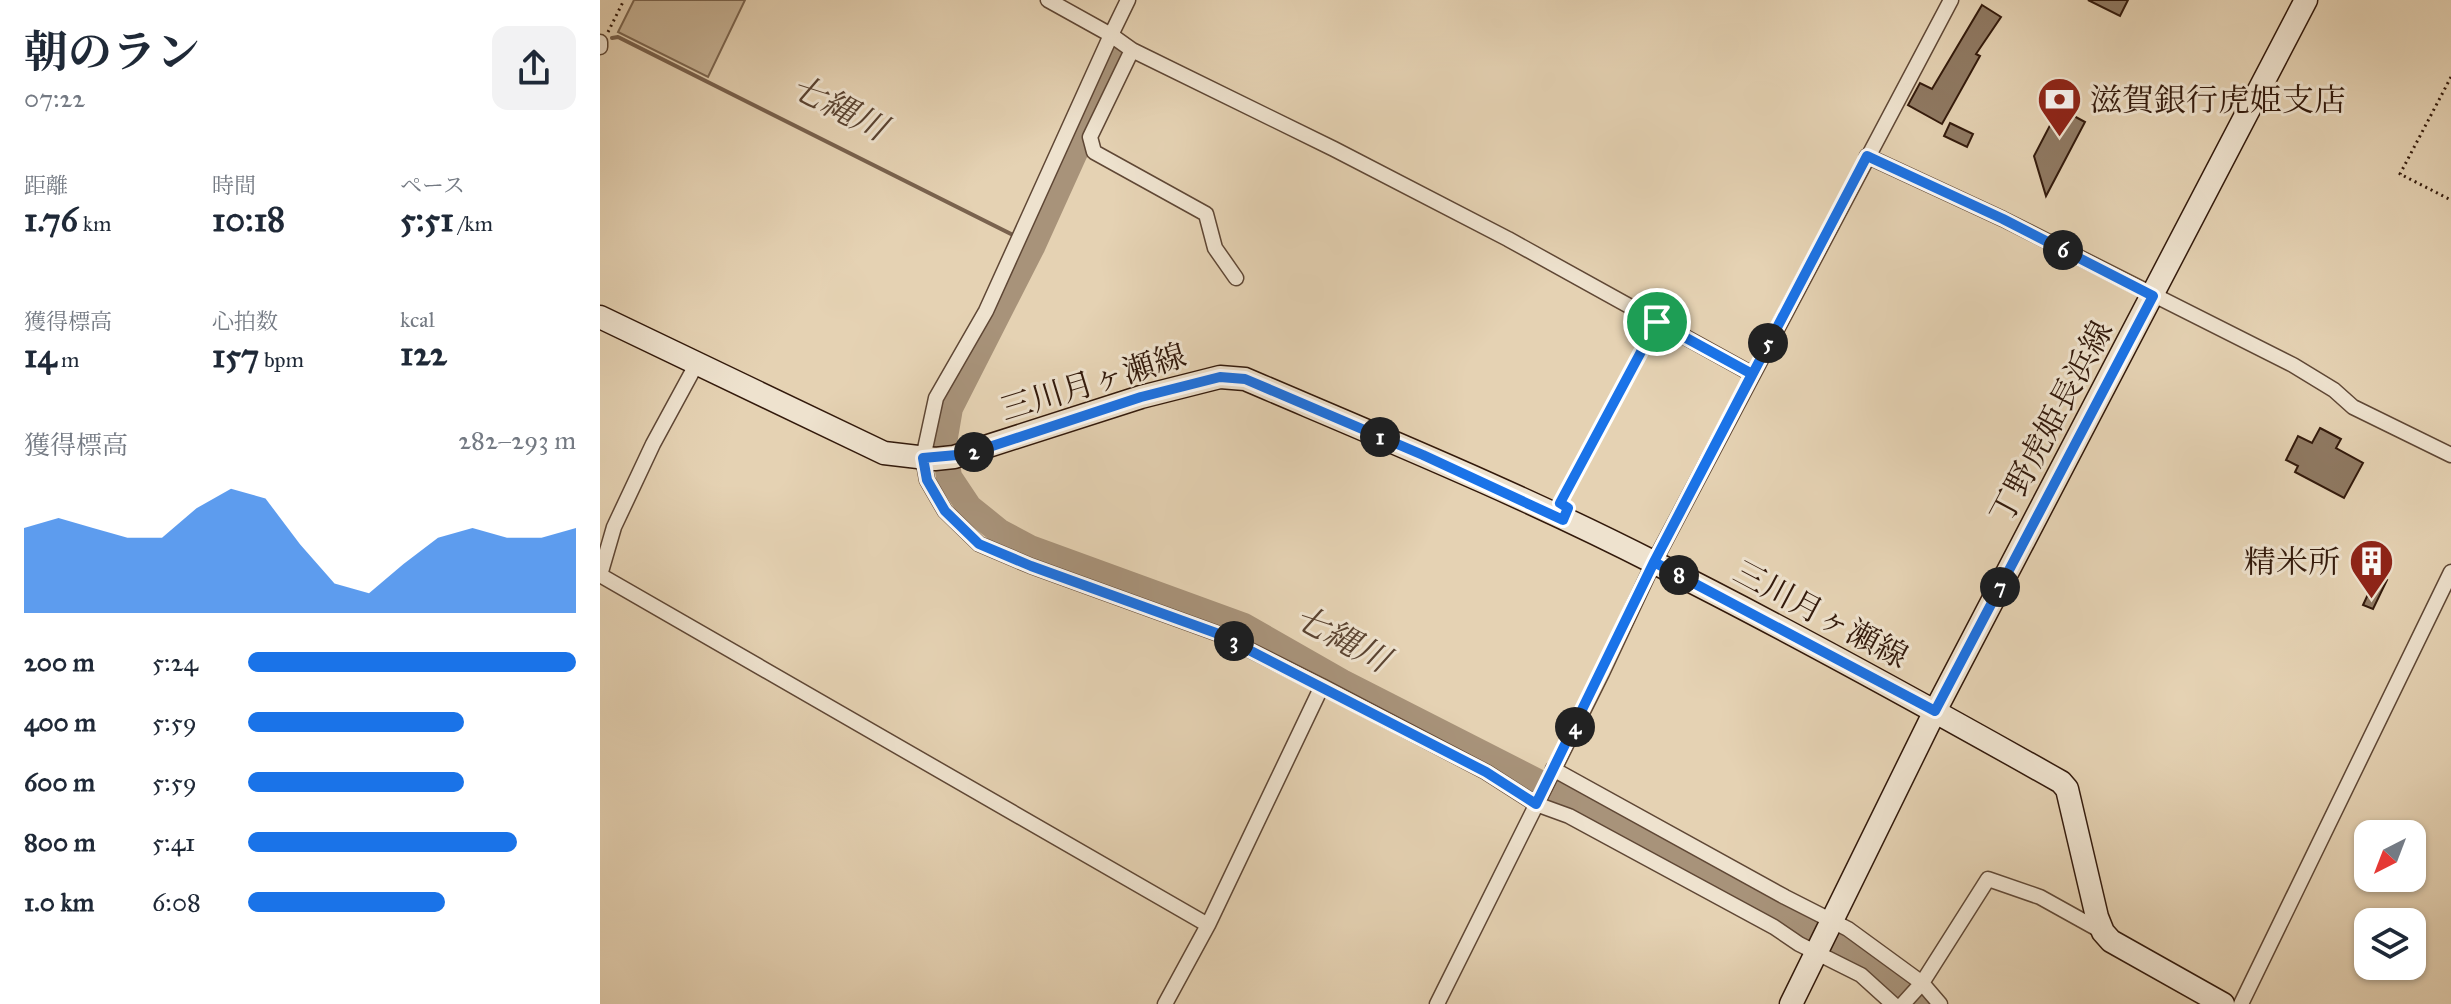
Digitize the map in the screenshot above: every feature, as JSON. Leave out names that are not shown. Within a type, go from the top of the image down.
[{"type":"main road","name":"丁野虎姫長浜線","points":[[1791,1004],[1935,711],[2306,0]]},
{"type":"main road","name":"三川月ヶ瀬線","points":[[600,317],[884,453],[937,458],[1141,397],[1220,377],[1245,379],[1423,455],[1654,562],[1935,711],[2061,782],[2067,789],[2103,932]]},
{"type":"main road","points":[[2103,932],[2111,941],[2223,1004]]},
{"type":"street","points":[[1048,0],[1132,50],[1361,162],[1752,374]]},
{"type":"street","points":[[1128,0],[986,311],[936,398],[937,458],[927,480],[945,511],[979,544],[1216,633],[1322,686],[1486,772],[1536,804],[1569,816],[1861,975],[1893,1004]]},
{"type":"street","points":[[1437,1004],[1654,562],[1951,0]]},
{"type":"street","points":[[1132,50],[1090,137],[1094,152],[1206,214],[1215,248],[1236,278]]},
{"type":"street","points":[[1867,156],[2003,219],[2293,365],[2334,390],[2353,407],[2451,455]]},
{"type":"street","points":[[697,363],[653,444],[614,527],[600,575],[1208,925]]},
{"type":"street","points":[[2241,1004],[2451,572]]},
{"type":"street","points":[[1165,1004],[1208,925],[1322,686]]},
{"type":"street","points":[[1553,769],[1877,949],[1922,983],[1940,1004]]},
{"type":"street","points":[[1903,1004],[1922,983],[1988,879],[2040,897],[2103,932]]},
{"type":"lane","points":[[1563,520],[1568,508],[1560,503],[1657,322]]},
{"type":"path","points":[[601,44],[624,0]]},
{"type":"path","points":[[2451,77],[2400,174],[2451,200]]},
{"type":"shaded area","points":[[634,0],[745,0],[708,77],[618,32]]},
{"type":"building","points":[[2088,0],[2128,0],[2120,16]]},
{"type":"building","points":[[1982,5],[2001,17],[1976,54],[1980,56],[1942,124],[1908,105],[1920,83],[1932,89]]},
{"type":"building","name":"滋賀銀行虎姫支店","points":[[2059,108],[2085,122],[2046,196],[2034,156]]},
{"type":"building","points":[[1950,123],[1973,134],[1967,147],[1944,136]]},
{"type":"building","points":[[2320,428],[2341,439],[2336,448],[2363,463],[2344,498],[2295,472],[2298,466],[2286,460],[2298,436],[2312,443]]},
{"type":"building","points":[[2377,575],[2387,580],[2373,609],[2363,605]]},
{"type":"waterway","name":"七縄川","points":[[612,38],[618,37],[1033,245]]},
{"type":"waterway","name":"七縄川","points":[[1119,55],[1033,245],[950,408],[944,443],[949,477],[969,507],[1000,532],[1030,548],[1244,626],[1342,682],[1638,833],[1857,952],[1918,1004]]},
{"type":"place","name":"滋賀銀行虎姫支店","points":[[2059,139]]},
{"type":"place","name":"精米所","points":[[2371,601]]},
{"type":"route","points":[[1657,322],[1560,503],[1568,508],[1563,520],[1423,455],[1245,379],[1220,377],[1141,397],[968,454],[923,458],[927,480],[945,511],[979,544],[1216,633],[1486,772],[1536,804],[1654,562],[1867,156],[2003,219],[2153,296],[1935,711],[1654,562],[1752,374],[1657,322]]}]
